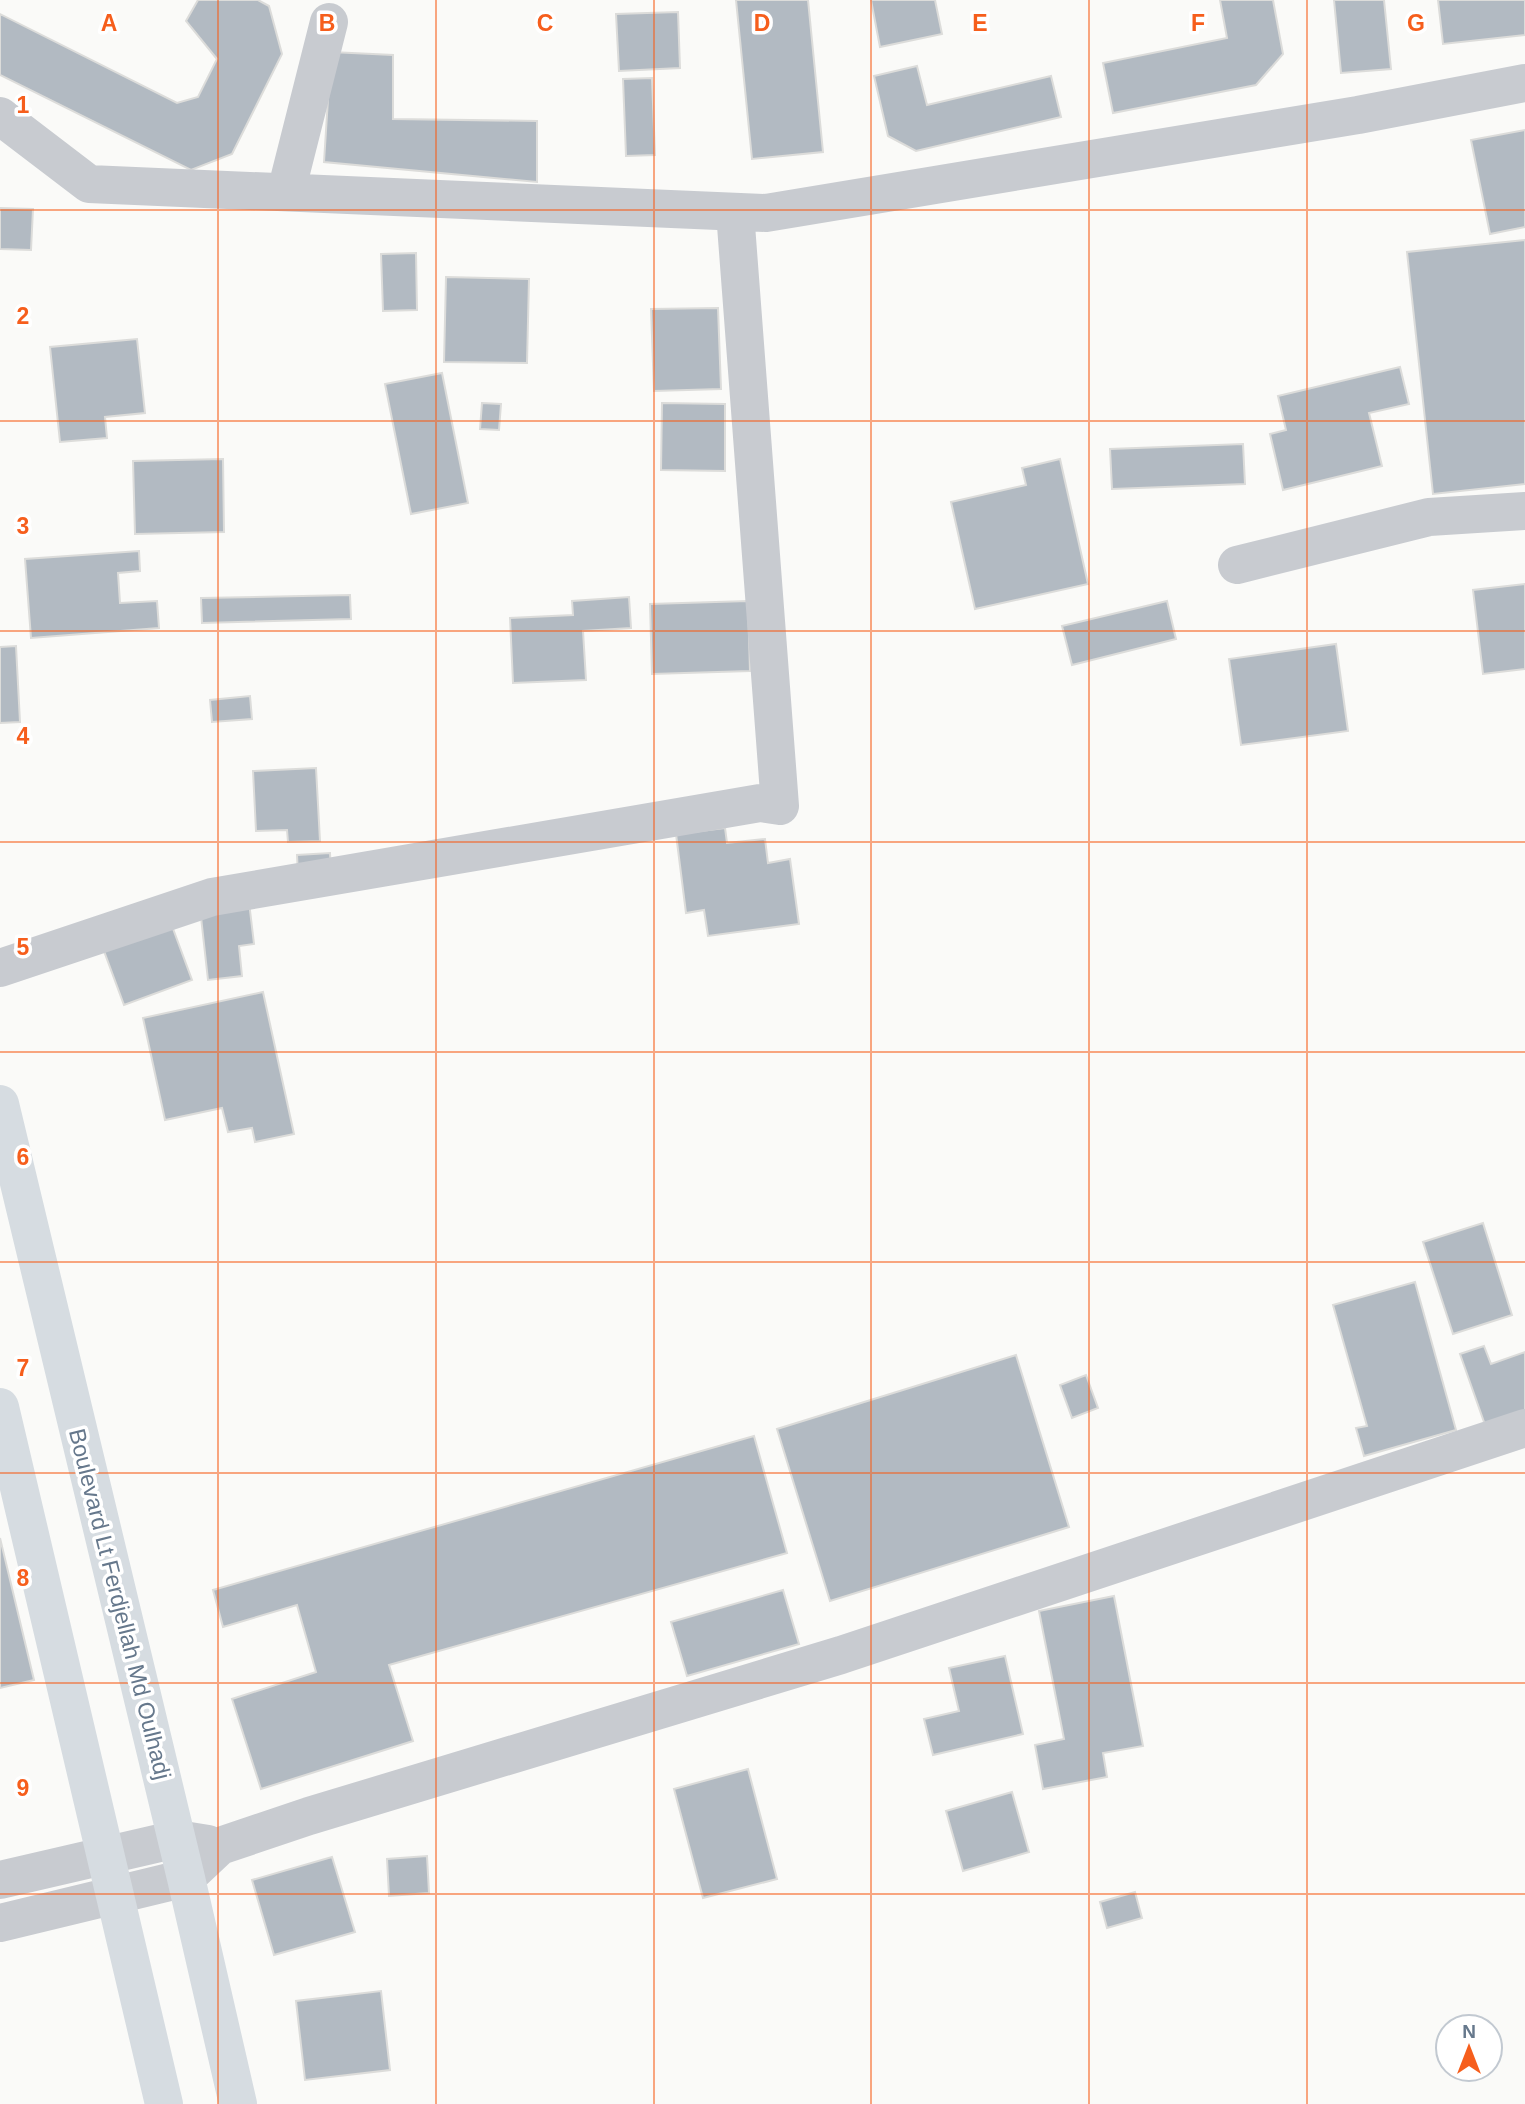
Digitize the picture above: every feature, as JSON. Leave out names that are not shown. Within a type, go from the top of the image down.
[{"type":"street","points":[[286,192],[329,22]]},
{"type":"street","points":[[0,116],[89,184],[766,213],[1358,115],[1525,83]]},
{"type":"street","points":[[0,968],[212,897],[760,803],[780,806],[735,212]]},
{"type":"street","points":[[1237,565],[1429,517],[1525,511]]},
{"type":"street","name":"Boulevard Lt Ferdjellah Md Oulhadj","points":[[3,1128],[177,1839],[238,2104]]},
{"type":"street","points":[[0,1407],[163,2104]]},
{"type":"street","points":[[0,1923],[186,1878],[220,1846],[309,1816],[841,1655],[1525,1429]]},
{"type":"street","points":[[0,1880],[177,1839],[220,1846]]},
{"type":"building","points":[[198,0],[258,0],[269,6],[282,54],[232,154],[191,170],[0,75],[0,14],[177,103],[198,97],[217,59],[186,21]]},
{"type":"building","points":[[736,0],[808,0],[823,152],[752,159]]},
{"type":"building","points":[[871,0],[935,0],[942,34],[880,47]]},
{"type":"building","points":[[1220,0],[1273,0],[1283,54],[1256,85],[1113,113],[1103,63],[1227,38]]},
{"type":"building","points":[[1334,0],[1384,0],[1391,69],[1341,73]]},
{"type":"building","points":[[1438,0],[1525,0],[1525,35],[1443,44]]},
{"type":"building","points":[[678,12],[680,68],[619,71],[616,14]]},
{"type":"building","points":[[331,52],[393,55],[393,119],[537,121],[537,182],[324,162]]},
{"type":"building","points":[[917,66],[927,105],[1051,76],[1061,117],[916,151],[888,136],[874,76]]},
{"type":"building","points":[[652,78],[655,155],[626,156],[623,79]]},
{"type":"building","points":[[1525,130],[1525,227],[1490,234],[1471,140]]},
{"type":"building","points":[[0,208],[33,209],[31,250],[0,249]]},
{"type":"building","points":[[1525,240],[1525,484],[1433,494],[1407,252]]},
{"type":"building","points":[[416,253],[417,310],[383,311],[381,254]]},
{"type":"building","points":[[446,277],[529,279],[527,363],[444,362]]},
{"type":"building","points":[[718,308],[721,389],[654,391],[651,309]]},
{"type":"building","points":[[137,339],[145,413],[105,417],[107,438],[60,442],[50,347]]},
{"type":"building","points":[[1400,367],[1409,404],[1369,413],[1382,466],[1283,490],[1270,434],[1286,430],[1278,396]]},
{"type":"building","points":[[442,373],[468,503],[411,514],[385,384]]},
{"type":"building","points":[[482,403],[501,404],[499,430],[480,429]]},
{"type":"building","points":[[662,403],[725,404],[725,471],[661,470]]},
{"type":"building","points":[[1243,444],[1245,484],[1112,489],[1110,449]]},
{"type":"building","points":[[223,459],[224,532],[135,534],[133,461]]},
{"type":"building","points":[[1060,459],[1088,584],[975,609],[951,502],[1026,485],[1022,468]]},
{"type":"building","points":[[139,551],[140,571],[118,573],[120,603],[157,601],[159,628],[31,638],[25,559]]},
{"type":"building","points":[[1525,584],[1525,669],[1483,674],[1473,590]]},
{"type":"building","points":[[350,595],[351,619],[202,623],[201,598]]},
{"type":"building","points":[[629,597],[631,628],[583,631],[586,680],[513,683],[510,618],[573,615],[572,601]]},
{"type":"building","points":[[748,601],[750,671],[652,674],[650,604]]},
{"type":"building","points":[[1167,601],[1176,639],[1072,665],[1062,626]]},
{"type":"building","points":[[1336,644],[1348,731],[1241,745],[1229,659]]},
{"type":"building","points":[[16,646],[20,722],[0,723],[0,647]]},
{"type":"building","points":[[250,696],[252,719],[212,722],[210,700]]},
{"type":"building","points":[[316,768],[320,841],[288,842],[287,830],[256,831],[253,771]]},
{"type":"building","points":[[725,828],[727,843],[765,839],[768,863],[790,859],[799,924],[708,936],[704,910],[686,913],[676,834]]},
{"type":"building","points":[[330,853],[331,872],[298,874],[297,855]]},
{"type":"building","points":[[249,902],[254,944],[239,946],[242,976],[208,980],[200,908]]},
{"type":"building","points":[[172,926],[192,980],[124,1005],[104,951]]},
{"type":"building","points":[[263,992],[294,1134],[255,1142],[252,1128],[228,1132],[222,1108],[165,1120],[143,1018]]},
{"type":"building","points":[[1483,1223],[1512,1315],[1453,1334],[1423,1242]]},
{"type":"building","points":[[1415,1282],[1456,1430],[1364,1456],[1356,1428],[1367,1426],[1333,1305]]},
{"type":"building","points":[[1484,1346],[1491,1364],[1525,1352],[1525,1426],[1490,1439],[1460,1354]]},
{"type":"building","points":[[1016,1355],[1069,1527],[830,1601],[777,1429]]},
{"type":"building","points":[[1086,1375],[1098,1408],[1072,1418],[1060,1385]]},
{"type":"building","points":[[754,1436],[787,1553],[389,1665],[413,1741],[261,1789],[232,1699],[316,1672],[297,1605],[223,1627],[213,1590]]},
{"type":"building","points":[[0,1538],[34,1680],[0,1688]]},
{"type":"building","points":[[783,1590],[799,1644],[687,1676],[671,1622]]},
{"type":"building","points":[[1114,1596],[1143,1746],[1103,1753],[1107,1777],[1043,1789],[1035,1745],[1064,1739],[1039,1611]]},
{"type":"building","points":[[1005,1656],[1023,1734],[933,1755],[924,1719],[959,1711],[949,1668]]},
{"type":"building","points":[[748,1769],[777,1879],[703,1898],[674,1789]]},
{"type":"building","points":[[1012,1792],[1029,1852],[963,1871],[946,1811]]},
{"type":"building","points":[[427,1856],[429,1893],[389,1896],[387,1859]]},
{"type":"building","points":[[332,1857],[355,1932],[274,1955],[252,1880]]},
{"type":"building","points":[[1135,1892],[1142,1918],[1107,1928],[1100,1902]]},
{"type":"building","points":[[381,1991],[390,2070],[305,2080],[296,2001]]}]
